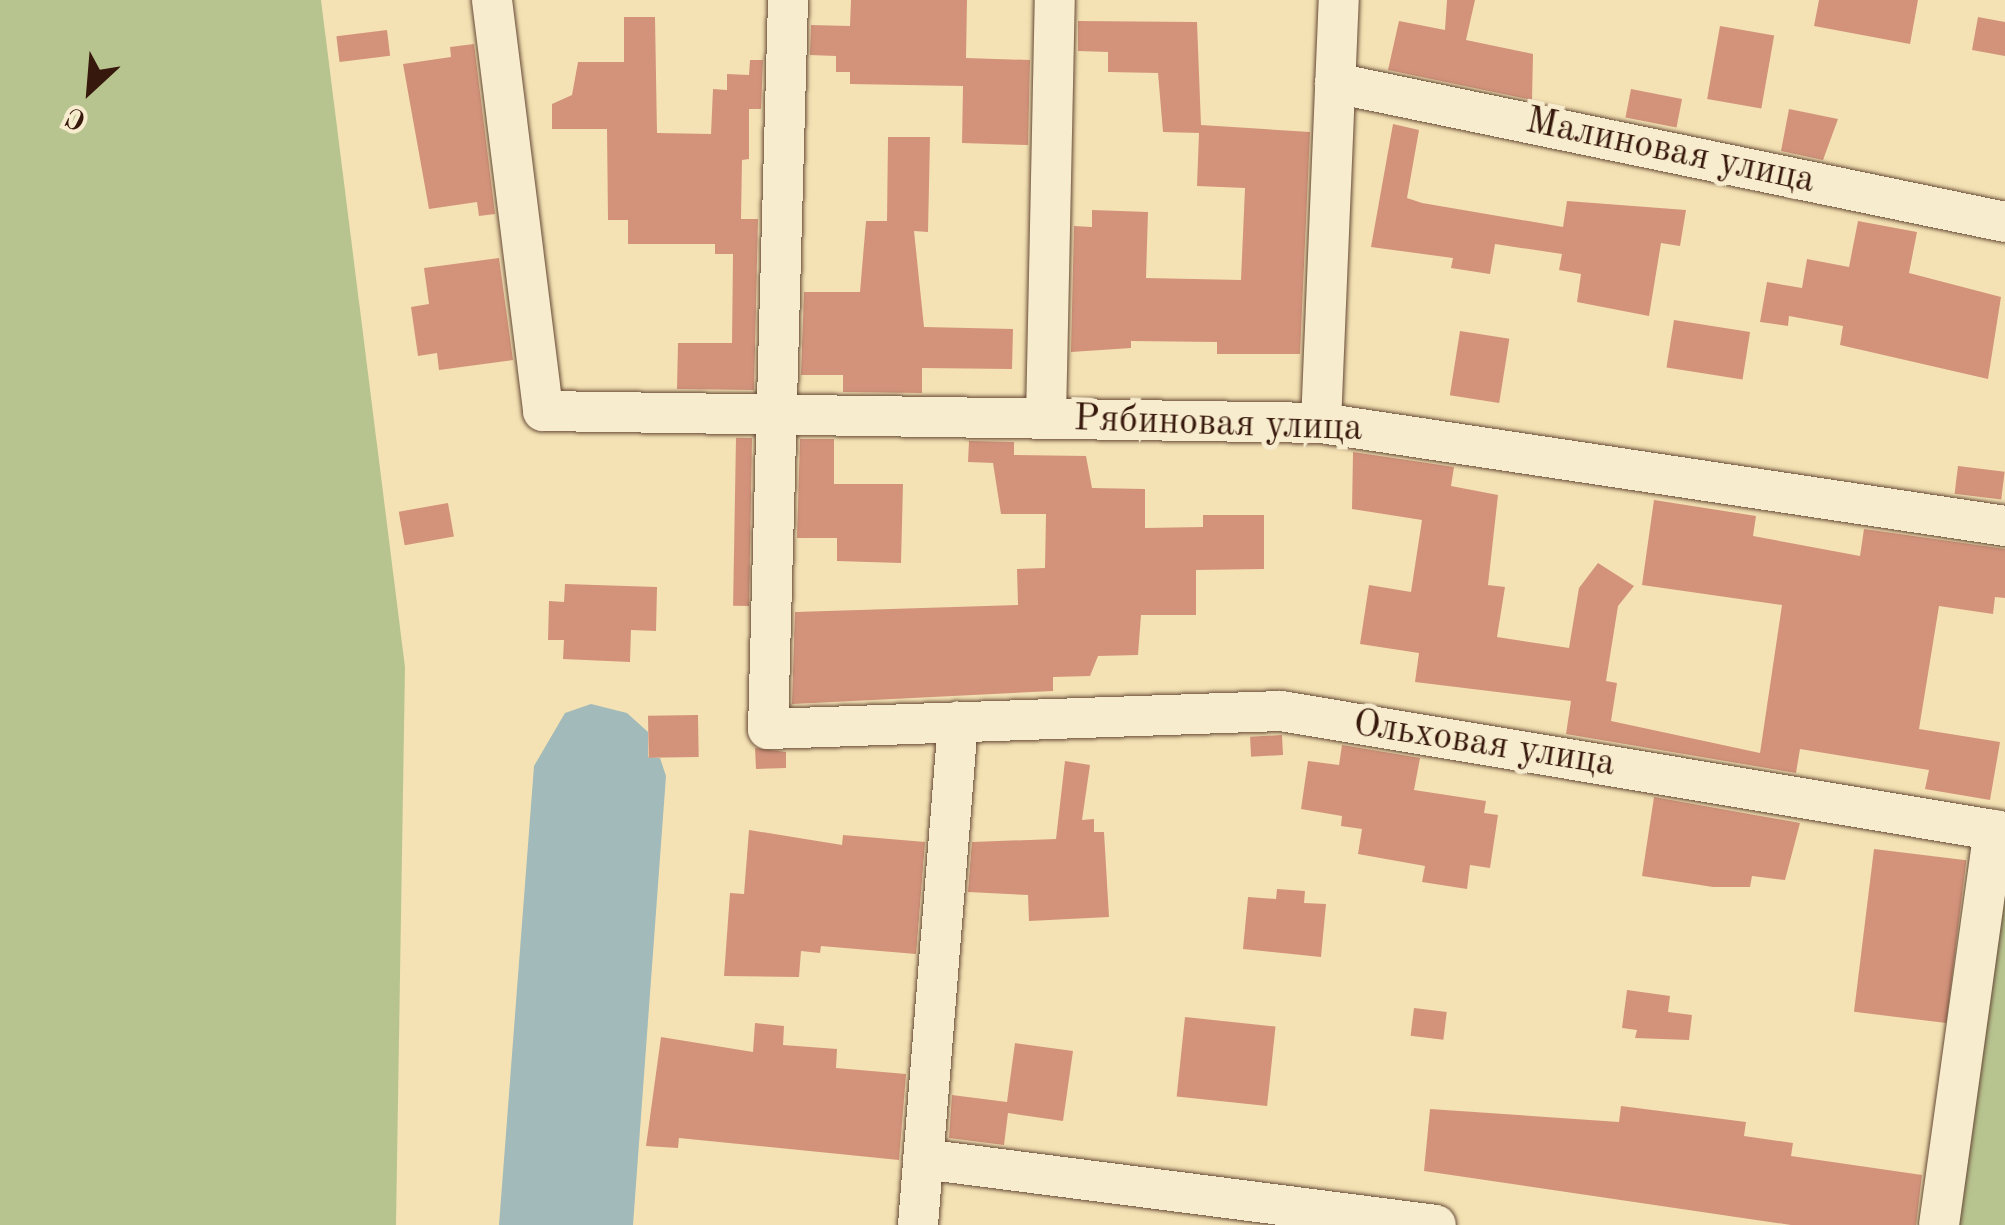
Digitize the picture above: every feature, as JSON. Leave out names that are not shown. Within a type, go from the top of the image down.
[{"type":"street","name":"Рябиновая улица","points":[[492,0],[543,411],[1321,423],[2005,526]]},
{"type":"street","points":[[781,415],[788,0]]},
{"type":"street","points":[[1046,418],[1055,0]]},
{"type":"street","points":[[1321,423],[1339,0]]},
{"type":"street","name":"Малиновая улица","points":[[1335,83],[2005,222]]},
{"type":"street","name":"Ольховая улица","points":[[781,415],[768,729],[1281,711],[2000,831]]},
{"type":"street","points":[[918,1225],[958,722]]},
{"type":"street","points":[[1940,1225],[2000,831]]},
{"type":"street","points":[[923,1159],[1436,1225]]},
{"type":"green space","points":[[0,0],[321,0],[405,667],[396,1225],[0,1225]]},
{"type":"green space","points":[[2005,832],[2005,1225],[1939,1225]]},
{"type":"water","points":[[591,704],[627,713],[648,732],[648,757],[660,758],[666,776],[633,1225],[499,1225],[534,766],[565,713]]},
{"type":"building","points":[[851,0],[967,0],[966,58],[1030,60],[1028,145],[962,143],[963,86],[850,84],[850,72],[836,72],[836,56],[810,55],[811,25],[850,26]]},
{"type":"building","points":[[1447,0],[1475,0],[1466,40],[1533,54],[1532,100],[1388,70],[1399,21],[1445,30]]},
{"type":"building","points":[[1819,0],[1918,0],[1910,44],[1814,26]]},
{"type":"building","points":[[624,17],[655,17],[657,133],[711,134],[713,89],[727,90],[727,74],[749,75],[750,60],[763,60],[761,109],[749,109],[749,159],[742,160],[741,219],[758,219],[754,390],[677,389],[678,343],[732,343],[733,254],[715,254],[715,244],[628,244],[628,220],[608,220],[607,129],[552,129],[552,104],[572,95],[578,62],[624,62]]},
{"type":"building","points":[[1978,17],[2005,22],[2005,56],[1972,50]]},
{"type":"building","points":[[1078,21],[1197,22],[1201,125],[1310,132],[1300,354],[1217,354],[1217,342],[1131,341],[1131,348],[1071,352],[1074,226],[1092,227],[1092,210],[1148,212],[1146,278],[1241,280],[1245,188],[1197,186],[1199,133],[1163,132],[1158,73],[1108,72],[1108,52],[1078,51]]},
{"type":"building","points":[[1720,26],[1774,36],[1761,108],[1707,99]]},
{"type":"building","points":[[387,30],[390,56],[340,62],[336,36]]},
{"type":"building","points":[[474,44],[495,214],[479,216],[477,202],[429,209],[403,64],[451,57],[450,47]]},
{"type":"building","points":[[1631,89],[1682,99],[1677,127],[1625,117]]},
{"type":"building","points":[[1789,109],[1838,119],[1823,160],[1781,151]]},
{"type":"building","points":[[1393,124],[1419,130],[1407,198],[1422,203],[1563,227],[1567,201],[1686,210],[1680,246],[1661,243],[1649,316],[1577,302],[1581,274],[1559,270],[1562,254],[1495,244],[1490,274],[1451,268],[1453,258],[1371,247]]},
{"type":"building","points":[[888,137],[930,137],[928,232],[914,231],[924,327],[1013,329],[1012,369],[922,368],[922,393],[843,392],[843,375],[801,375],[804,292],[860,292],[866,221],[887,221]]},
{"type":"building","points":[[1858,221],[1917,232],[1909,273],[2001,297],[1988,379],[1840,345],[1843,326],[1789,316],[1788,326],[1760,322],[1767,282],[1802,288],[1807,259],[1849,267]]},
{"type":"building","points":[[499,258],[513,360],[439,370],[437,353],[418,356],[411,307],[429,304],[424,268]]},
{"type":"building","points":[[1674,320],[1750,332],[1743,379],[1666,367]]},
{"type":"building","points":[[1460,331],[1509,339],[1499,403],[1450,395]]},
{"type":"building","points":[[736,438],[752,438],[749,606],[733,606]]},
{"type":"building","points":[[800,439],[834,439],[834,484],[903,484],[901,563],[837,561],[837,538],[797,538]]},
{"type":"building","points":[[969,441],[1014,442],[1014,455],[1086,456],[1092,488],[1145,489],[1145,528],[1203,527],[1203,515],[1264,515],[1264,569],[1196,570],[1196,615],[1141,615],[1138,655],[1098,656],[1090,676],[1053,677],[1053,691],[792,704],[795,612],[1018,605],[1017,569],[1045,568],[1046,514],[1001,514],[993,463],[968,462]]},
{"type":"building","points":[[1353,452],[1454,467],[1451,486],[1498,495],[1488,585],[1505,587],[1497,637],[1569,648],[1579,588],[1598,563],[1634,586],[1618,606],[1606,681],[1617,683],[1611,721],[1760,753],[1782,605],[1642,585],[1654,500],[1756,516],[1753,536],[1860,556],[1864,529],[2005,549],[2005,598],[1995,597],[1993,614],[1939,606],[1919,729],[2000,742],[1990,800],[1925,789],[1929,770],[1800,749],[1796,773],[1566,734],[1571,701],[1415,682],[1419,653],[1360,644],[1369,585],[1411,592],[1422,520],[1352,509]]},
{"type":"building","points":[[1958,466],[2005,472],[2001,500],[1955,494]]},
{"type":"building","points":[[448,503],[454,536],[405,545],[399,512]]},
{"type":"building","points":[[565,584],[657,587],[656,631],[631,630],[630,662],[563,659],[564,640],[548,640],[549,601],[564,602]]},
{"type":"building","points":[[698,715],[699,757],[649,758],[648,716]]},
{"type":"building","points":[[1282,735],[1283,755],[1251,757],[1250,737]]},
{"type":"building","points":[[1342,745],[1420,758],[1414,790],[1486,801],[1484,813],[1498,815],[1490,868],[1470,865],[1467,889],[1422,882],[1425,866],[1358,854],[1362,829],[1341,826],[1342,816],[1301,809],[1308,761],[1339,765]]},
{"type":"building","points":[[755,748],[786,752],[786,768],[756,769]]},
{"type":"building","points":[[1065,761],[1090,765],[1082,820],[1094,819],[1094,832],[1104,832],[1109,917],[1029,921],[1028,895],[968,892],[972,842],[1056,839]]},
{"type":"building","points":[[1654,797],[1800,823],[1785,880],[1752,876],[1750,887],[1713,887],[1642,876]]},
{"type":"building","points":[[749,830],[842,845],[843,835],[925,842],[916,954],[821,946],[820,953],[801,951],[799,977],[724,976],[730,893],[744,894]]},
{"type":"building","points":[[1874,849],[1966,860],[1946,1023],[1854,1012]]},
{"type":"building","points":[[1277,889],[1305,891],[1304,903],[1326,904],[1321,957],[1243,949],[1248,897],[1276,899]]},
{"type":"building","points":[[1627,990],[1670,996],[1668,1012],[1692,1015],[1689,1040],[1635,1038],[1637,1030],[1622,1028]]},
{"type":"building","points":[[1414,1008],[1447,1012],[1443,1040],[1411,1036]]},
{"type":"building","points":[[1185,1017],[1276,1027],[1267,1106],[1177,1097]]},
{"type":"building","points":[[755,1023],[784,1026],[783,1045],[837,1049],[836,1068],[906,1074],[899,1160],[679,1138],[678,1148],[646,1146],[661,1037],[753,1052]]},
{"type":"building","points":[[1015,1043],[1073,1051],[1063,1121],[1008,1113],[1004,1145],[949,1138],[952,1095],[1007,1102]]},
{"type":"building","points":[[1621,1106],[1746,1122],[1744,1136],[1793,1143],[1791,1156],[1922,1175],[1916,1225],[1791,1225],[1424,1171],[1430,1109],[1619,1122]]}]
